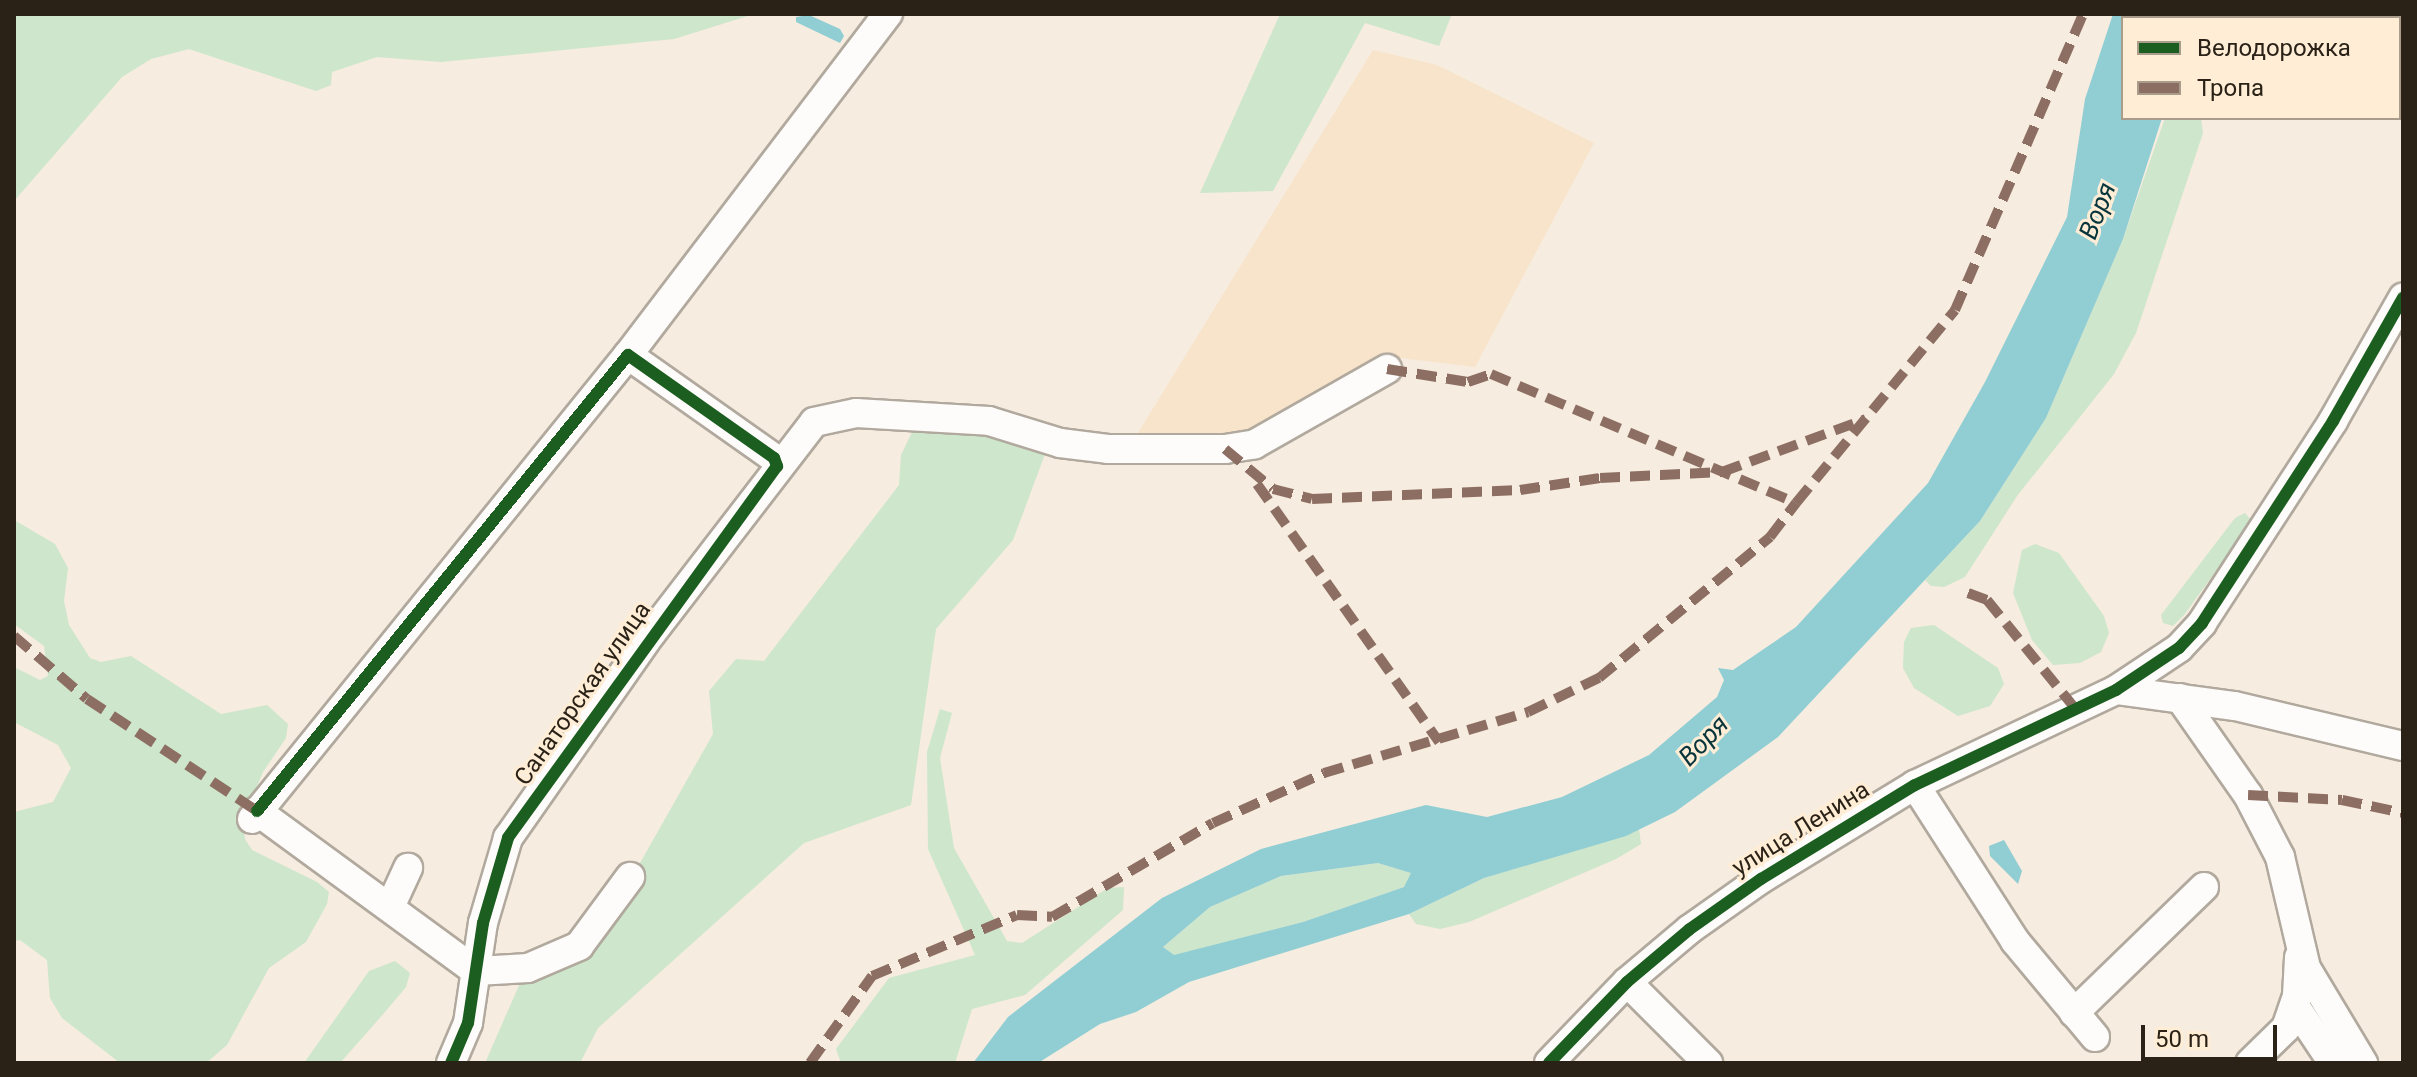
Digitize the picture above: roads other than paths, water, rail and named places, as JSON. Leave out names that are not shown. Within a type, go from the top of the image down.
[{"type":"street","points":[[630,877],[579,946],[528,968],[476,971],[391,905],[254,815],[628,355],[888,14]]},
{"type":"street","name":"улица Ленина","points":[[1549,1063],[1627,982],[1749,887],[1915,785],[2116,690],[2160,663],[2202,623],[2333,421],[2403,298]]},
{"type":"street","points":[[628,355],[774,458],[777,466]]},
{"type":"street","name":"Санаторская улица","points":[[451,1063],[468,1023],[496,868],[508,838],[777,466],[814,422],[856,413],[989,421],[1060,443],[1108,449],[1225,449],[1255,444],[1387,369]]},
{"type":"street","points":[[2116,690],[2235,706],[2403,746]]},
{"type":"street","points":[[2180,698],[2248,795],[2280,857],[2293,894],[2300,951],[2295,1006],[2286,1028],[2250,1063]]},
{"type":"street","points":[[1915,785],[2015,941],[2095,1037]]},
{"type":"street","points":[[391,905],[408,868]]},
{"type":"street","points":[[2074,1013],[2204,887]]},
{"type":"street","points":[[2300,951],[2363,1063]]},
{"type":"street","points":[[1627,982],[1708,1063]]},
{"type":"street","points":[[2295,1006],[2333,1063]]},
{"type":"water","name":"Воря","points":[[2113,14],[2186,14],[2121,16],[2121,120],[2161,120],[2123,239],[2046,418],[1980,521],[1778,737],[1675,812],[1626,836],[1484,878],[1409,914],[1189,982],[1136,1012],[1100,1024],[1038,1063],[973,1063],[1008,1017],[1162,898],[1261,849],[1426,805],[1487,817],[1562,797],[1649,755],[1717,697],[1724,680],[1718,668],[1733,670],[1796,627],[1928,483],[1985,382],[2067,217],[2085,99]],"holes":[[[1378,863],[1411,873],[1404,887],[1303,922],[1174,955],[1163,947],[1210,907],[1281,876]]]},
{"type":"water","points":[[809,15],[840,29],[844,36],[840,43],[796,22],[796,17]]},
{"type":"water","points":[[2004,840],[2022,871],[2018,884],[1990,856],[1989,846]]}]
